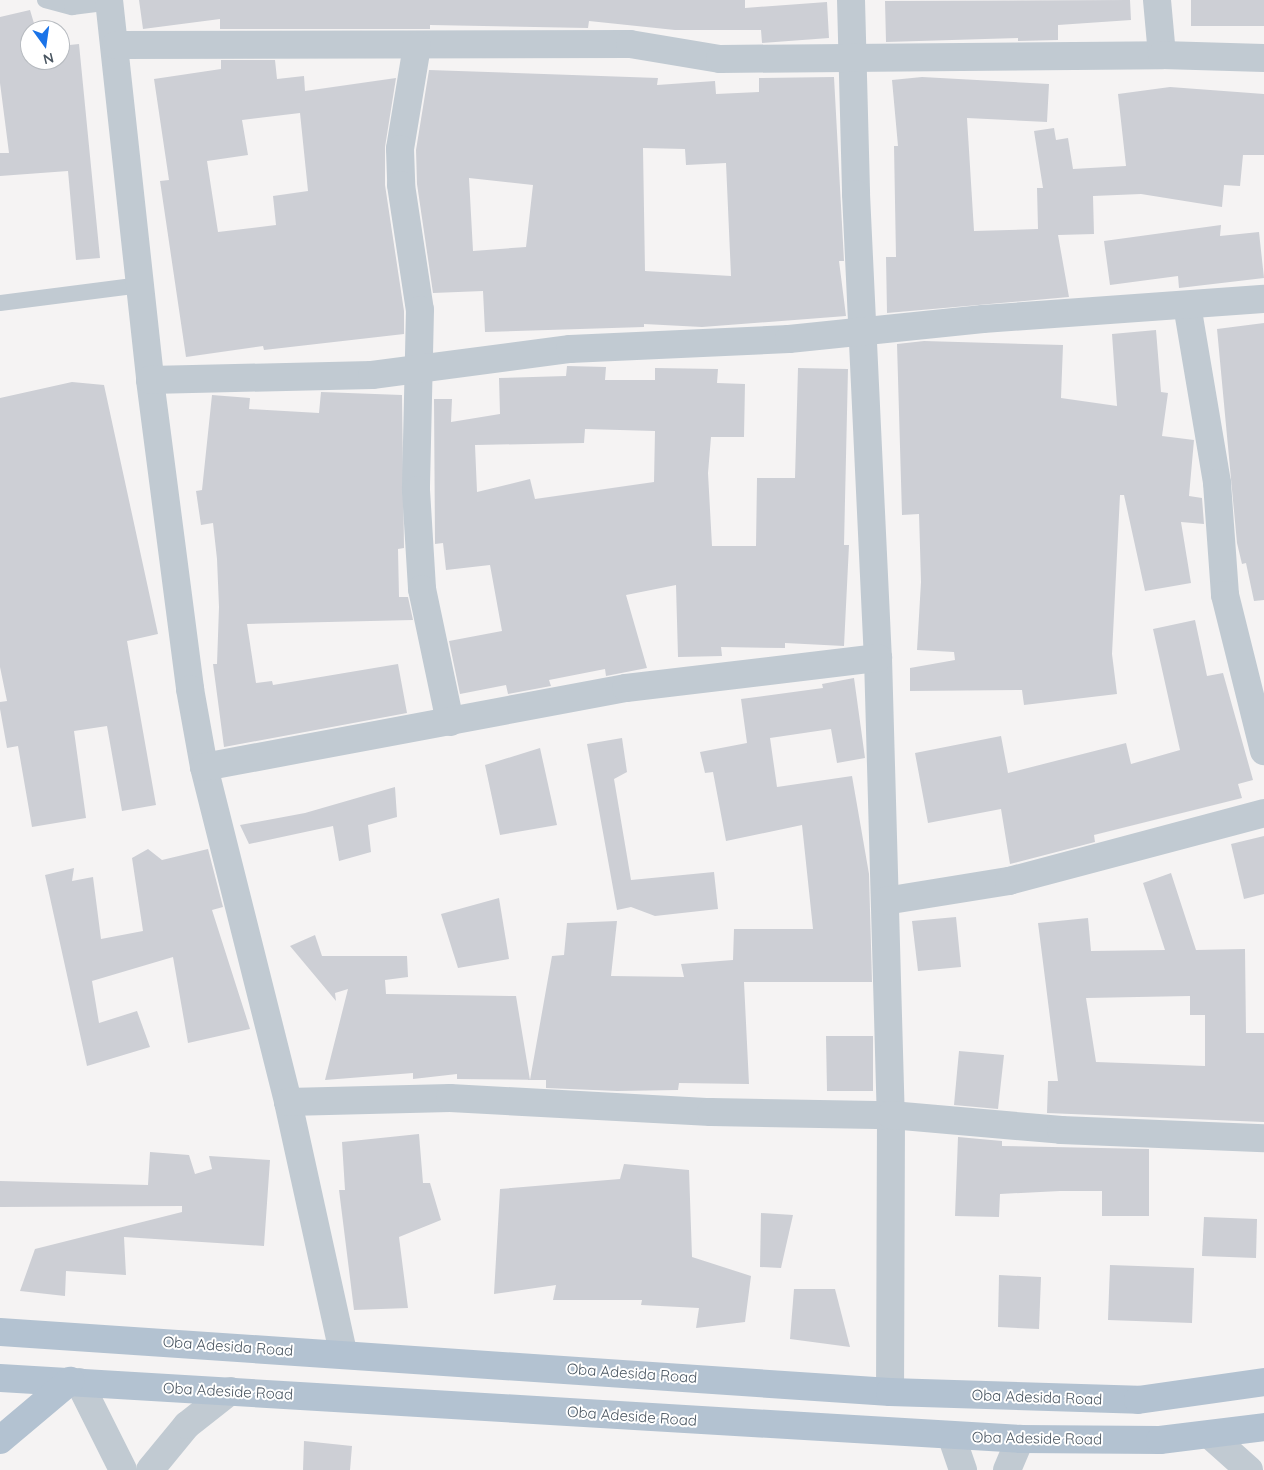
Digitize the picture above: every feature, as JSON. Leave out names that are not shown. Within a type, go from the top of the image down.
[{"type":"main road","name":"Oba Adesida Road","points":[[0,1332],[342,1353],[890,1392],[1138,1400],[1264,1382]]},
{"type":"main road","name":"Oba Adeside Road","points":[[0,1378],[1020,1439],[1211,1436],[1264,1427]]},
{"type":"main road","points":[[0,1440],[75,1381]]},
{"type":"street","points":[[851,0],[862,330],[878,658],[891,1115],[890,1392]]},
{"type":"street","points":[[1157,0],[1162,54]]},
{"type":"street","points":[[110,1],[150,380],[190,690],[204,767],[288,1102],[342,1353]]},
{"type":"street","points":[[116,46],[630,44],[720,59],[1162,54],[1264,58]]},
{"type":"street","points":[[417,46],[400,149],[401,185],[420,310],[416,490],[422,589],[450,722]]},
{"type":"street","points":[[150,380],[372,375],[570,349],[790,339],[862,330],[1264,299]]},
{"type":"street","points":[[1187,305],[1217,484],[1226,595],[1264,751]]},
{"type":"street","points":[[204,767],[626,688],[878,658]]},
{"type":"street","points":[[885,901],[1009,881],[1264,813]]},
{"type":"street","points":[[288,1102],[450,1098],[711,1112],[891,1115],[1061,1130],[1264,1138]]},
{"type":"street","points":[[75,1381],[123,1470]]},
{"type":"street","points":[[150,1470],[187,1425],[230,1391]]},
{"type":"street","points":[[951,1435],[963,1470]]},
{"type":"street","points":[[1211,1436],[1249,1470]]},
{"type":"street","points":[[1007,1470],[1020,1439]]},
{"type":"lane","points":[[45,0],[72,7],[110,1]]},
{"type":"lane","points":[[0,303],[140,285]]},
{"type":"building","points":[[139,0],[745,0],[745,8],[827,2],[829,38],[762,43],[761,30],[675,30],[589,21],[588,28],[430,25],[430,29],[220,29],[220,19],[143,29]]},
{"type":"building","points":[[1130,0],[1131,20],[1058,25],[1058,40],[1018,41],[1018,38],[886,42],[885,1]]},
{"type":"building","points":[[1191,0],[1264,0],[1264,26],[1191,26]]},
{"type":"building","points":[[30,10],[33,20],[20,20],[20,70],[70,70],[70,45],[79,44],[100,258],[76,260],[68,171],[0,176],[0,153],[9,153],[0,83],[0,17]]},
{"type":"building","points":[[221,60],[275,60],[277,79],[304,76],[305,91],[396,78],[385,147],[385,185],[404,311],[404,334],[264,350],[263,346],[186,357],[160,181],[169,180],[154,79],[221,69]],"holes":[[[300,113],[308,191],[273,196],[276,225],[218,232],[207,161],[248,155],[242,120]]]},
{"type":"building","points":[[429,70],[658,78],[657,85],[715,81],[716,94],[759,92],[759,78],[834,77],[844,261],[839,261],[846,316],[702,327],[644,324],[644,327],[485,332],[483,291],[433,293],[417,184],[416,150]],"holes":[[[643,148],[685,149],[686,165],[726,163],[731,276],[645,271]],[[469,178],[533,185],[526,247],[473,251]]]},
{"type":"building","points":[[922,77],[1049,84],[1047,122],[967,118],[974,231],[1038,229],[1037,188],[1043,188],[1034,131],[1054,128],[1056,140],[1068,138],[1073,169],[1126,166],[1118,94],[1170,87],[1264,94],[1264,155],[1243,155],[1240,186],[1224,185],[1222,207],[1141,194],[1093,196],[1094,234],[1058,235],[1069,297],[887,313],[886,257],[896,257],[894,146],[898,146],[892,80]]},
{"type":"building","points":[[1221,225],[1220,236],[1259,232],[1264,278],[1179,288],[1178,276],[1110,285],[1104,241]]},
{"type":"building","points":[[1264,323],[1264,600],[1254,601],[1246,563],[1242,564],[1237,543],[1217,329]]},
{"type":"building","points":[[1156,330],[1161,392],[1168,393],[1162,436],[1194,440],[1189,496],[1202,498],[1204,524],[1181,522],[1191,583],[1145,591],[1124,495],[1120,495],[1112,654],[1117,694],[1024,705],[1022,690],[910,691],[910,668],[955,660],[954,652],[917,650],[921,582],[919,514],[902,515],[897,344],[924,341],[1063,345],[1061,398],[1117,406],[1112,334]]},
{"type":"building","points":[[567,366],[606,367],[605,380],[655,380],[655,368],[718,369],[717,383],[745,384],[744,437],[711,437],[708,473],[712,546],[756,546],[757,478],[795,478],[798,368],[848,369],[844,545],[849,545],[844,646],[785,643],[785,648],[721,647],[722,656],[678,657],[676,585],[626,595],[647,668],[606,676],[605,669],[549,680],[551,686],[508,694],[506,685],[460,694],[449,641],[502,631],[490,565],[446,570],[443,543],[435,544],[434,399],[452,399],[451,422],[500,414],[499,378],[566,376]],"holes":[[[585,429],[655,431],[654,482],[535,499],[530,479],[477,492],[475,445],[584,443]]]},
{"type":"building","points":[[72,382],[104,385],[158,634],[127,641],[156,805],[122,811],[107,726],[74,731],[86,818],[32,827],[18,746],[7,748],[0,709],[0,702],[7,701],[0,667],[0,398]]},
{"type":"building","points":[[321,392],[402,395],[404,548],[398,549],[399,597],[408,597],[413,620],[247,624],[256,683],[272,681],[273,685],[398,664],[407,713],[224,747],[213,664],[217,664],[219,607],[217,559],[213,523],[201,525],[196,491],[202,490],[212,395],[250,398],[249,409],[319,413]]},
{"type":"building","points":[[1195,620],[1207,676],[1223,673],[1253,780],[1238,784],[1242,798],[1094,835],[1095,842],[1010,864],[1001,809],[928,823],[915,753],[1001,736],[1008,773],[1126,743],[1131,764],[1180,750],[1153,629]]},
{"type":"building","points":[[854,678],[865,758],[837,763],[831,729],[770,738],[777,787],[852,776],[869,874],[872,982],[744,982],[749,1084],[679,1083],[678,1090],[617,1091],[546,1088],[546,1080],[530,1080],[552,956],[564,955],[567,923],[617,921],[611,976],[684,977],[681,964],[733,960],[734,929],[813,929],[802,825],[726,841],[713,772],[705,773],[700,752],[747,743],[741,699],[823,688],[822,684]]},
{"type":"building","points":[[622,738],[627,772],[614,779],[631,880],[714,872],[718,909],[655,916],[631,907],[617,910],[587,744]]},
{"type":"building","points":[[540,748],[557,825],[500,835],[485,765]]},
{"type":"building","points":[[395,787],[397,817],[368,825],[371,852],[339,861],[333,826],[249,844],[240,825],[305,813]]},
{"type":"building","points":[[1264,836],[1264,894],[1244,899],[1231,844]]},
{"type":"building","points":[[148,849],[162,860],[208,849],[223,907],[212,910],[250,1029],[188,1043],[173,957],[92,981],[99,1023],[137,1011],[150,1047],[87,1066],[45,875],[74,868],[72,881],[93,877],[101,939],[143,931],[132,858]]},
{"type":"building","points":[[1171,873],[1196,950],[1245,949],[1246,1033],[1264,1033],[1264,1122],[1047,1113],[1048,1081],[1058,1081],[1038,923],[1088,918],[1091,951],[1165,950],[1143,883]],"holes":[[[1190,996],[1190,1015],[1205,1015],[1205,1066],[1096,1062],[1086,998]]]},
{"type":"building","points":[[499,898],[509,959],[458,968],[441,914]]},
{"type":"building","points":[[956,917],[961,967],[918,971],[912,921]]},
{"type":"building","points":[[315,935],[322,956],[407,956],[408,977],[385,980],[386,994],[516,996],[530,1080],[457,1079],[457,1074],[413,1079],[413,1073],[325,1080],[348,989],[335,993],[336,1001],[290,946]]},
{"type":"building","points":[[826,1036],[873,1036],[873,1091],[827,1091]]},
{"type":"building","points":[[959,1051],[1004,1055],[998,1109],[954,1105]]},
{"type":"building","points":[[419,1134],[423,1183],[430,1183],[441,1220],[399,1237],[408,1308],[354,1310],[339,1190],[345,1190],[342,1142]]},
{"type":"building","points":[[958,1137],[1002,1141],[1002,1146],[1149,1149],[1149,1216],[1102,1216],[1102,1191],[1060,1191],[1000,1194],[999,1217],[955,1216]]},
{"type":"building","points":[[150,1152],[189,1155],[195,1174],[212,1169],[209,1156],[270,1160],[264,1246],[124,1237],[126,1275],[66,1271],[65,1296],[20,1291],[35,1249],[182,1212],[182,1206],[0,1207],[0,1181],[148,1185]]},
{"type":"building","points":[[624,1164],[689,1170],[692,1257],[751,1276],[745,1322],[696,1328],[699,1308],[641,1305],[642,1300],[553,1300],[556,1285],[494,1294],[500,1189],[620,1179]]},
{"type":"building","points":[[761,1213],[793,1215],[781,1268],[760,1267]]},
{"type":"building","points":[[1204,1217],[1257,1219],[1256,1258],[1202,1256]]},
{"type":"building","points":[[1110,1265],[1194,1268],[1192,1323],[1108,1320]]},
{"type":"building","points":[[999,1275],[1041,1277],[1039,1329],[998,1327]]},
{"type":"building","points":[[794,1289],[835,1289],[850,1347],[790,1339]]},
{"type":"building","points":[[304,1441],[352,1446],[350,1470],[303,1470]]}]
